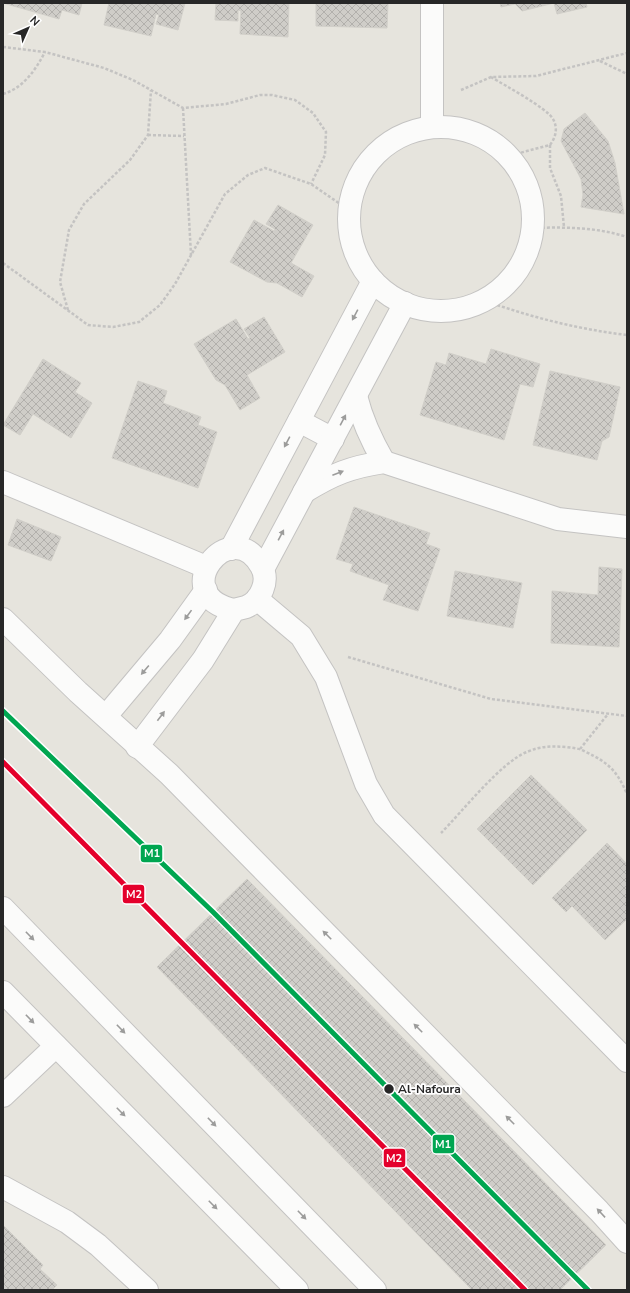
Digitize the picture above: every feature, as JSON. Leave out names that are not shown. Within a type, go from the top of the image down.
[{"type":"street","points":[[432,3],[435,126]]},
{"type":"street","points":[[435,126],[464,130],[482,137],[508,156],[523,177],[531,202],[532,228],[528,250],[517,270],[502,287],[483,300],[458,309],[431,310],[405,303],[388,294],[373,281],[358,260],[350,236],[349,210],[354,186],[367,163],[390,142],[407,132],[435,126]]},
{"type":"street","points":[[231,549],[373,281]]},
{"type":"street","points":[[263,569],[405,303]]},
{"type":"street","points":[[356,396],[362,419],[371,441],[384,462]]},
{"type":"street","points":[[299,421],[333,438]]},
{"type":"street","points":[[304,492],[329,477],[356,467],[384,462],[558,519],[627,527]]},
{"type":"street","points":[[3,482],[206,566]]},
{"type":"street","points":[[231,549],[250,553],[258,560],[263,569],[264,580],[263,590],[257,599],[246,607],[234,610],[222,607],[213,601],[206,590],[204,578],[206,566],[212,558],[221,552],[231,549]]},
{"type":"street","points":[[106,716],[170,640],[206,590]]},
{"type":"street","points":[[257,599],[300,636],[326,677],[366,784],[384,815],[627,1061]]},
{"type":"street","points":[[137,746],[203,660],[234,610]]},
{"type":"street","points":[[3,619],[78,692],[106,716],[180,786],[599,1210],[627,1242]]},
{"type":"street","points":[[3,908],[375,1290]]},
{"type":"street","points":[[3,992],[297,1290]]},
{"type":"street","points":[[3,1096],[56,1046]]},
{"type":"street","points":[[3,1187],[67,1222],[98,1245],[147,1290]]},
{"type":"path","points":[[3,47],[44,52],[104,68],[133,80],[183,108],[226,104],[260,95],[272,95],[295,100],[313,113],[326,132],[325,155],[310,184]]},
{"type":"path","points":[[3,94],[15,91],[24,82],[39,63],[44,52]]},
{"type":"path","points":[[435,126],[448,102],[459,91],[491,77],[536,76],[627,53]]},
{"type":"path","points":[[599,61],[627,74]]},
{"type":"path","points":[[491,77],[550,114],[553,119],[556,133],[550,145],[550,168],[561,196],[564,227]]},
{"type":"path","points":[[68,310],[60,282],[69,230],[84,204],[130,160],[148,135],[151,90]]},
{"type":"path","points":[[183,108],[191,256]]},
{"type":"path","points":[[148,135],[184,136]]},
{"type":"path","points":[[508,156],[550,145]]},
{"type":"path","points":[[3,263],[88,325],[113,327],[139,322],[160,305],[175,284],[224,194],[248,175],[265,168],[310,184],[349,210]]},
{"type":"path","points":[[532,228],[564,227],[617,233],[627,237]]},
{"type":"path","points":[[483,300],[557,323],[595,331],[627,335]]},
{"type":"path","points":[[305,644],[491,699],[627,716]]},
{"type":"path","points":[[580,749],[608,714]]},
{"type":"path","points":[[422,853],[506,766],[525,752],[540,747],[554,746],[580,749],[602,760],[619,777],[627,794]]},
{"type":"building","points":[[3,3],[82,3],[79,15],[62,10],[59,19]]},
{"type":"building","points":[[109,3],[185,3],[178,30],[156,24],[159,15],[156,14],[151,36],[104,25]]},
{"type":"building","points":[[216,3],[289,3],[288,37],[240,34],[241,11],[238,10],[238,21],[215,20]]},
{"type":"building","points":[[316,3],[388,3],[387,28],[316,26]]},
{"type":"building","points":[[500,3],[554,3],[522,11],[515,4],[501,7]]},
{"type":"building","points":[[554,3],[586,3],[587,7],[557,14]]},
{"type":"building","points":[[585,113],[608,141],[615,163],[624,214],[581,207],[583,195],[581,179],[561,141],[564,129]]},
{"type":"building","points":[[278,205],[313,225],[291,263],[314,276],[302,297],[277,283],[267,282],[230,262],[254,220],[274,231],[275,229],[266,224]]},
{"type":"building","points":[[264,317],[285,352],[247,375],[260,398],[240,410],[225,385],[216,380],[194,344],[236,319],[248,339],[250,338],[244,329]]},
{"type":"building","points":[[491,349],[540,364],[533,387],[520,384],[504,440],[420,415],[436,362],[446,365],[449,353],[486,364]]},
{"type":"building","points":[[43,359],[81,383],[75,392],[92,403],[71,438],[33,414],[20,435],[3,425]]},
{"type":"building","points":[[550,371],[620,387],[609,437],[602,441],[597,460],[533,445]]},
{"type":"building","points":[[138,381],[167,391],[163,403],[201,417],[198,425],[217,432],[198,488],[112,458]]},
{"type":"building","points":[[354,507],[430,533],[426,544],[440,549],[418,611],[383,600],[389,585],[350,571],[353,564],[336,559]]},
{"type":"building","points":[[17,519],[61,537],[51,561],[8,545]]},
{"type":"building","points":[[599,567],[622,569],[619,647],[551,643],[552,591],[598,595]]},
{"type":"building","points":[[455,571],[522,583],[513,628],[447,616]]},
{"type":"building","points":[[531,775],[587,830],[533,885],[477,829]]},
{"type":"building","points":[[607,843],[627,864],[627,919],[605,940],[572,906],[566,912],[552,898]]},
{"type":"building","name":"Al-Nafoura","points":[[247,879],[606,1245],[560,1290],[472,1290],[157,967]]},
{"type":"building","points":[[3,1225],[43,1265],[40,1269],[57,1285],[52,1290],[3,1290]]},
{"type":"transit line","name":"M1","points":[[3,711],[213,912],[588,1290]]},
{"type":"transit line","name":"M2","points":[[3,762],[525,1290]]},
{"type":"place","name":"Al-Nafoura","points":[[389,1089]]}]
